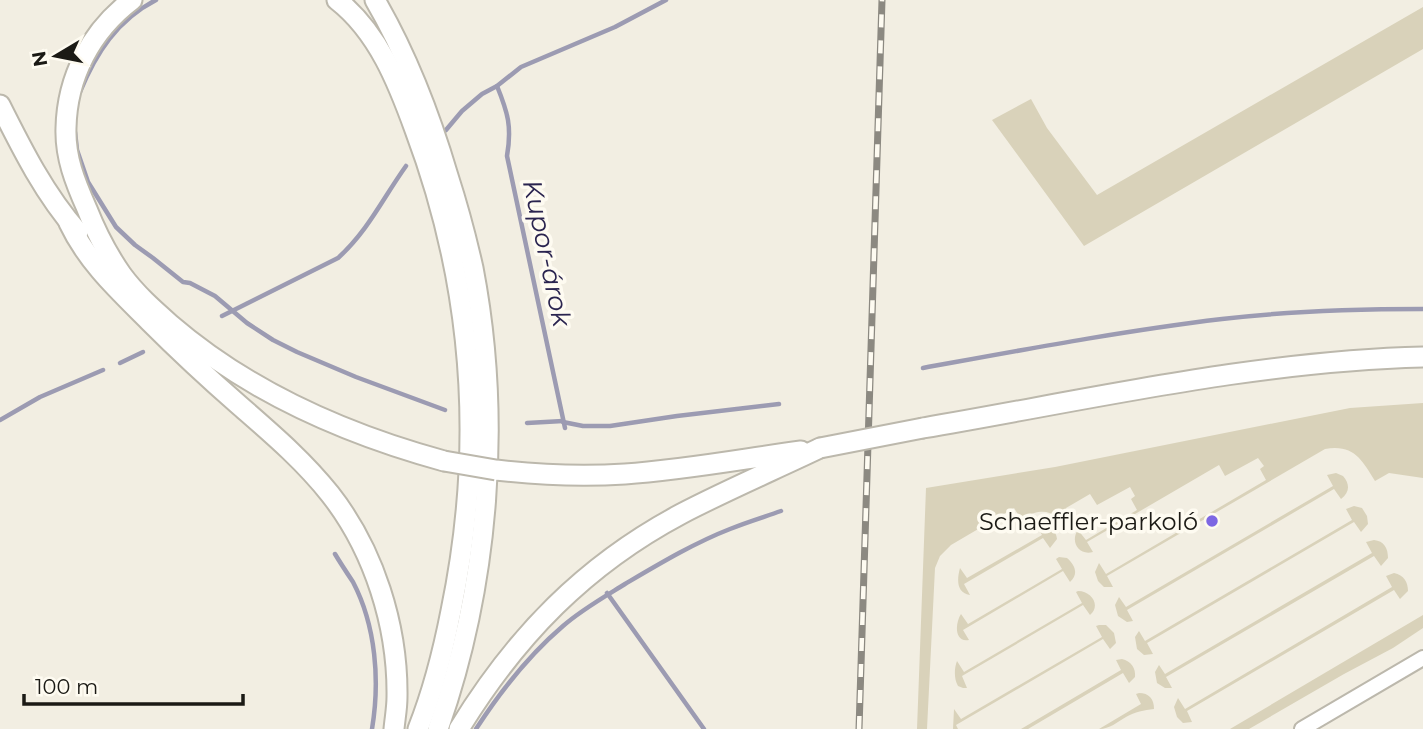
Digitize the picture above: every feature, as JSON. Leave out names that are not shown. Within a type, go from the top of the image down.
[{"type":"main road","points":[[132,0],[101,29],[88,47],[70,93],[66,114],[66,140],[70,169],[91,219],[122,275],[144,301]]},
{"type":"main road","points":[[337,0],[362,22],[388,65],[411,117],[446,228],[467,351],[471,434],[465,524],[457,585],[443,652],[418,729]]},
{"type":"main road","points":[[375,0],[414,79],[439,145],[473,269],[484,350],[487,485],[477,576],[458,664],[438,729]]},
{"type":"main road","points":[[0,105],[44,187],[69,223],[109,269],[188,339],[219,362],[288,402],[356,433],[444,461],[549,475],[627,474],[794,456]]},
{"type":"main road","points":[[69,223],[87,256],[124,296],[189,361],[294,454],[343,512],[371,565],[392,634],[397,682],[394,729]]},
{"type":"main road","points":[[459,729],[487,685],[523,639],[549,610],[592,573],[619,552],[680,514],[794,456],[820,448],[923,428],[1261,369],[1423,357]]},
{"type":"street","points":[[1302,729],[1423,658]]},
{"type":"shaded area","points":[[1423,7],[1423,49],[1084,246],[992,120],[1031,99],[1047,128],[1097,195]]},
{"type":"shaded area","points":[[1423,403],[1423,478],[1389,473],[1375,481],[1361,460],[1350,451],[1325,449],[1107,576],[1113,587],[1104,587],[1098,581],[1095,572],[1099,563],[1106,574],[1266,480],[1260,469],[1264,466],[1258,458],[1225,476],[1219,465],[1087,542],[1093,552],[1083,552],[1077,547],[1075,539],[1078,530],[1086,540],[1137,510],[1131,499],[1135,496],[1130,487],[1097,505],[1090,494],[1066,508],[1073,519],[1061,519],[1041,512],[1021,519],[1014,508],[951,545],[940,556],[935,568],[927,729],[917,729],[926,488],[1055,467],[1350,408]]},
{"type":"shaded area","points":[[1336,473],[1343,476],[1348,485],[1346,494],[1341,499],[1334,489],[1127,610],[1133,621],[1127,622],[1118,616],[1115,605],[1119,597],[1126,607],[1333,486],[1327,475]]},
{"type":"shaded area","points":[[1354,506],[1362,508],[1367,516],[1368,524],[1361,532],[1354,522],[1147,643],[1153,654],[1144,655],[1137,649],[1135,637],[1139,631],[1145,641],[1352,520],[1346,509]]},
{"type":"shaded area","points":[[1043,523],[1051,527],[1057,539],[1050,548],[1043,538],[964,584],[970,595],[962,591],[958,581],[960,568],[967,578],[1042,535],[1036,524]]},
{"type":"shaded area","points":[[1374,540],[1383,543],[1387,551],[1388,558],[1381,566],[1374,556],[1166,677],[1172,688],[1165,688],[1157,683],[1155,672],[1159,665],[1165,674],[1372,553],[1366,542]]},
{"type":"shaded area","points":[[1067,558],[1074,567],[1075,573],[1070,582],[1063,571],[963,630],[969,640],[958,635],[957,627],[961,614],[968,624],[1062,569],[1056,559]]},
{"type":"shaded area","points":[[1394,573],[1403,577],[1407,585],[1408,591],[1400,599],[1394,590],[1187,711],[1192,722],[1183,723],[1177,717],[1174,707],[1178,698],[1185,709],[1392,587],[1386,576]]},
{"type":"shaded area","points":[[1076,592],[1087,593],[1095,603],[1090,615],[1083,605],[962,676],[967,688],[958,686],[955,674],[957,661],[964,672],[1082,603]]},
{"type":"shaded area","points":[[1423,615],[1423,628],[1393,648],[1249,729],[1230,729]]},
{"type":"shaded area","points":[[1106,625],[1114,633],[1116,643],[1110,649],[1103,639],[956,725],[958,729],[953,729],[954,709],[961,719],[1102,637],[1096,626]]},
{"type":"shaded area","points":[[1122,659],[1130,663],[1135,671],[1135,677],[1129,683],[1123,673],[1028,729],[1021,729],[1121,670],[1116,660]]},
{"type":"shaded area","points":[[1136,694],[1150,697],[1154,709],[1136,713],[1110,727],[1099,729],[1141,704]]},
{"type":"waterway","points":[[80,92],[109,39],[130,17],[156,0]]},
{"type":"waterway","points":[[446,130],[462,111],[482,94],[521,67],[615,27],[666,0]]},
{"type":"waterway","name":"Kupor-árok","points":[[497,86],[508,120],[507,156],[565,428]]},
{"type":"waterway","points":[[75,132],[77,150],[88,182],[116,227],[183,282],[215,296],[247,323],[297,352],[445,410]]},
{"type":"waterway","points":[[222,316],[338,258],[367,225],[406,166]]},
{"type":"waterway","points":[[923,368],[1110,335],[1222,319],[1322,311],[1423,309]]},
{"type":"waterway","points":[[120,363],[143,352]]},
{"type":"waterway","points":[[0,420],[40,397],[103,370]]},
{"type":"waterway","points":[[563,422],[583,426],[610,426],[779,404]]},
{"type":"waterway","points":[[527,423],[563,421]]},
{"type":"waterway","name":"Kupor-árok","points":[[476,729],[527,662],[550,637],[577,615],[690,547],[781,511]]},
{"type":"waterway","points":[[335,554],[361,599],[371,635],[376,673],[372,729]]},
{"type":"waterway","name":"Kupor-árok","points":[[607,593],[704,729]]},
{"type":"railway","points":[[859,729],[882,0]]},
{"type":"place","name":"Schaeffler-parkoló","points":[[1212,521]]}]
